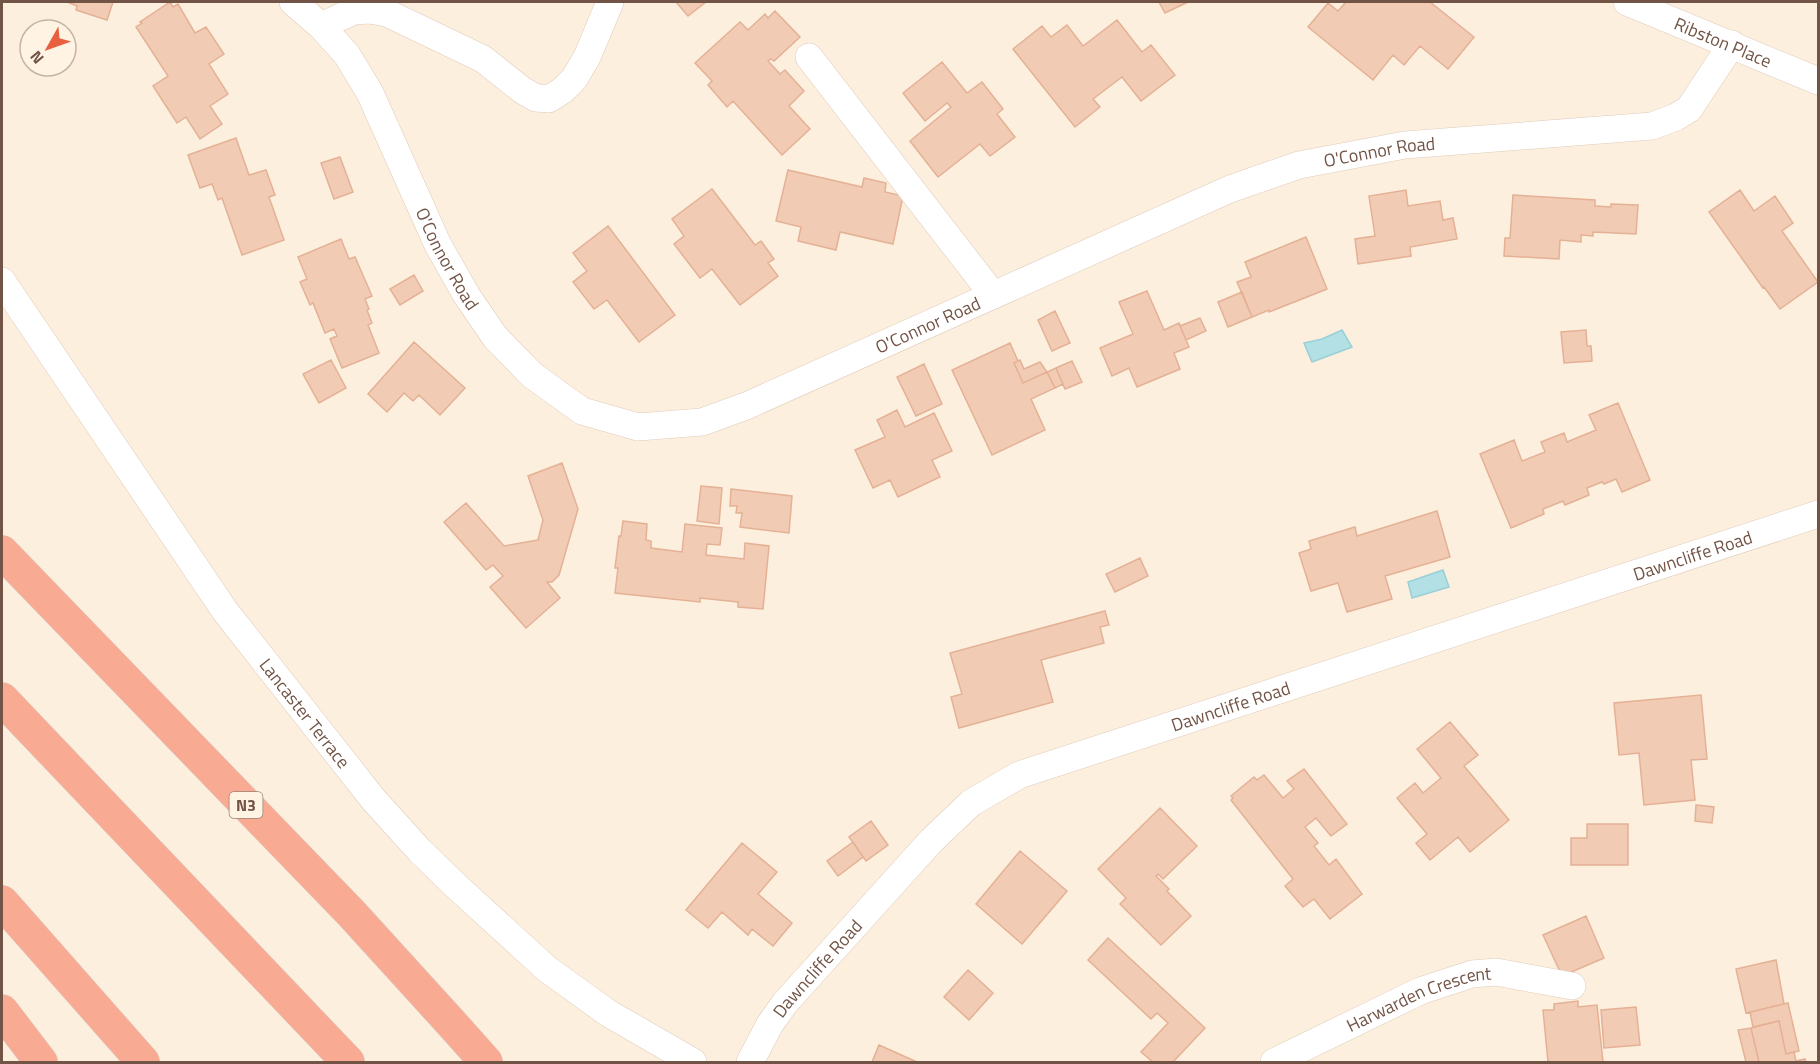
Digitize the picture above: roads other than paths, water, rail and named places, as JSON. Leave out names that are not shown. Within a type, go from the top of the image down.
[{"type":"highway","name":"N3","points":[[2,552],[352,915],[486,1062]]},
{"type":"highway","points":[[2,699],[348,1062]]},
{"type":"highway","points":[[2,902],[143,1062]]},
{"type":"highway","points":[[2,1011],[41,1062]]},
{"type":"street","name":"O'Connor Road","points":[[293,2],[321,26],[347,56],[370,93],[438,245],[466,296],[495,337],[532,375],[582,411],[638,428],[702,422],[746,406],[1230,189],[1299,165],[1405,145],[1652,126],[1676,117],[1689,109],[1732,44]]},
{"type":"street","points":[[321,26],[354,10],[387,13],[483,59],[522,90],[536,98],[549,99],[574,79],[587,57],[610,2]]},
{"type":"street","name":"Ribston Place","points":[[1627,2],[1818,81]]},
{"type":"street","points":[[809,57],[993,295]]},
{"type":"street","name":"Lancaster Terrace","points":[[2,281],[225,611],[372,799],[420,851],[547,969],[608,1013],[693,1062]]},
{"type":"street","name":"Dawncliffe Road","points":[[750,1062],[770,1024],[785,1003],[931,842],[972,803],[1019,775],[1818,514]]},
{"type":"street","name":"Harwarden Crescent","points":[[1274,1062],[1420,991],[1472,974],[1497,972],[1572,986]]},
{"type":"water","points":[[1342,330],[1352,347],[1312,362],[1304,343],[1322,339]]},
{"type":"water","points":[[1443,570],[1449,587],[1412,598],[1408,582]]}]
